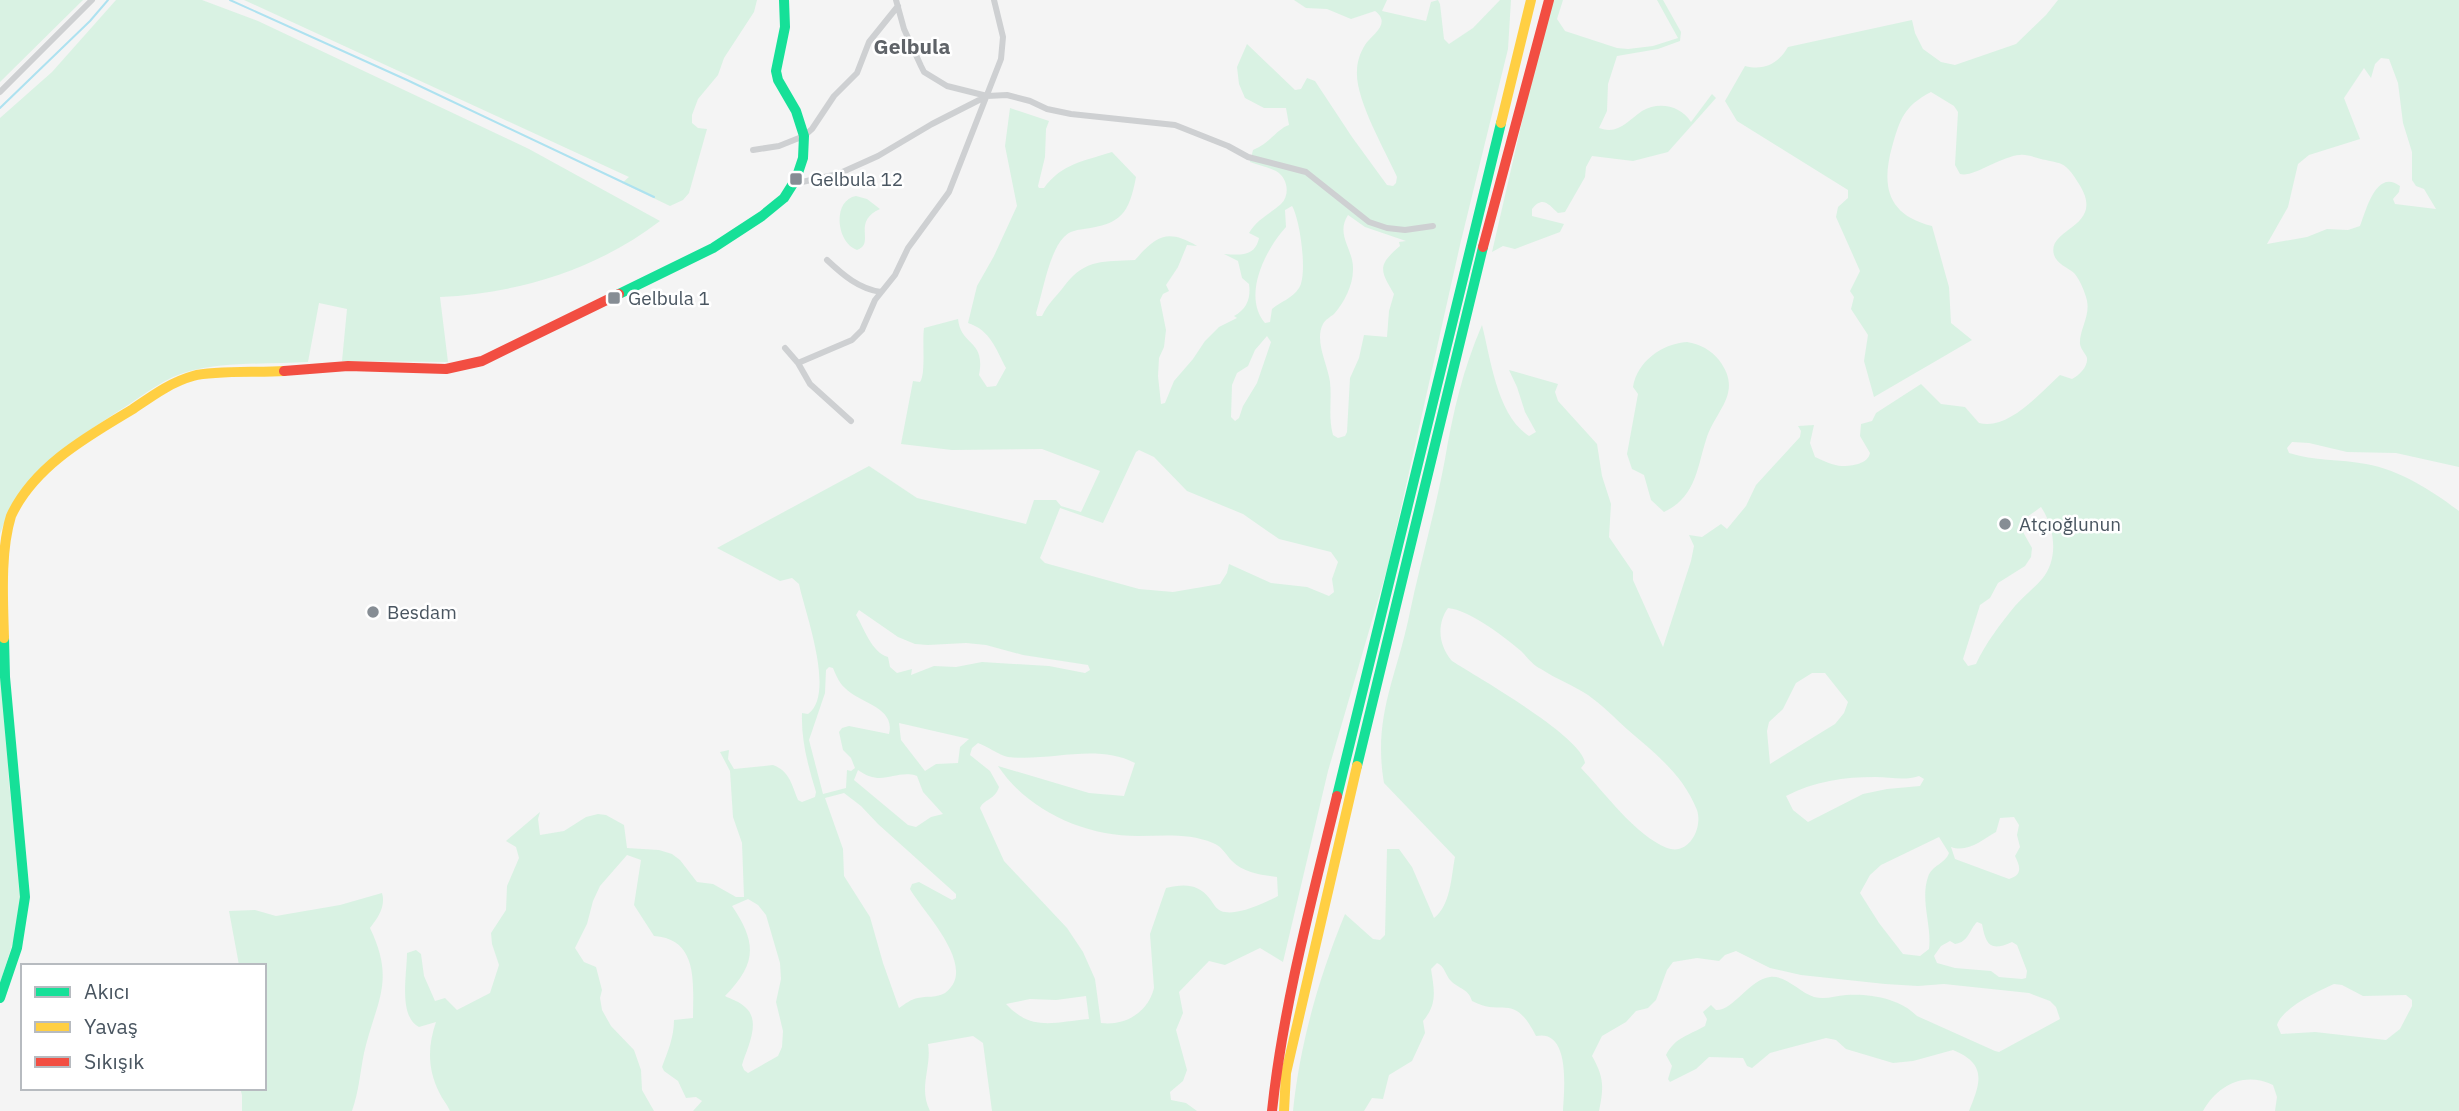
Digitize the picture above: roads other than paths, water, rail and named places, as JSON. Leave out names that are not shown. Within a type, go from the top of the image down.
[{"type":"main road","points":[[0,998],[23,927],[25,897],[5,677],[2,546],[11,516],[28,491],[52,463],[82,440],[168,387],[197,375],[348,366],[446,369],[482,361],[713,248],[784,198],[793,184],[803,158],[804,136],[796,111],[778,80],[776,71],[785,27],[784,0]]},
{"type":"main road","points":[[1272,1111],[1276,1072],[1310,908],[1531,0]]},
{"type":"main road","points":[[1283,1111],[1286,1073],[1325,897],[1489,222],[1549,0]]},
{"type":"street","points":[[0,92],[92,0]]},
{"type":"street","points":[[798,363],[852,340],[862,330],[875,300],[895,275],[908,248],[949,192],[1000,59],[1003,37],[994,0]]},
{"type":"street","points":[[753,150],[779,146],[804,136],[812,129],[834,96],[857,73],[869,42],[897,3]]},
{"type":"street","points":[[897,3],[904,29],[924,72],[947,86],[987,96],[1007,95],[1071,114],[1175,125],[1248,157],[1306,172],[1369,222],[1405,230],[1433,226]]},
{"type":"street","points":[[793,184],[838,174],[878,156],[987,96]]},
{"type":"street","points":[[827,260],[849,280],[872,291],[881,292]]},
{"type":"street","points":[[785,348],[798,363],[810,384],[851,421]]},
{"type":"waterway","points":[[0,108],[90,21],[108,0]]},
{"type":"waterway","points":[[230,0],[654,197]]},
{"type":"place","name":"Gelbula 12","points":[[796,179]]},
{"type":"place","name":"Gelbula 1","points":[[614,298]]},
{"type":"place","name":"Atçıoğlunun","points":[[2005,524]]},
{"type":"place","name":"Besdam","points":[[373,612]]},
{"type":"district","name":"Gelbula","points":[[912,47]]}]
